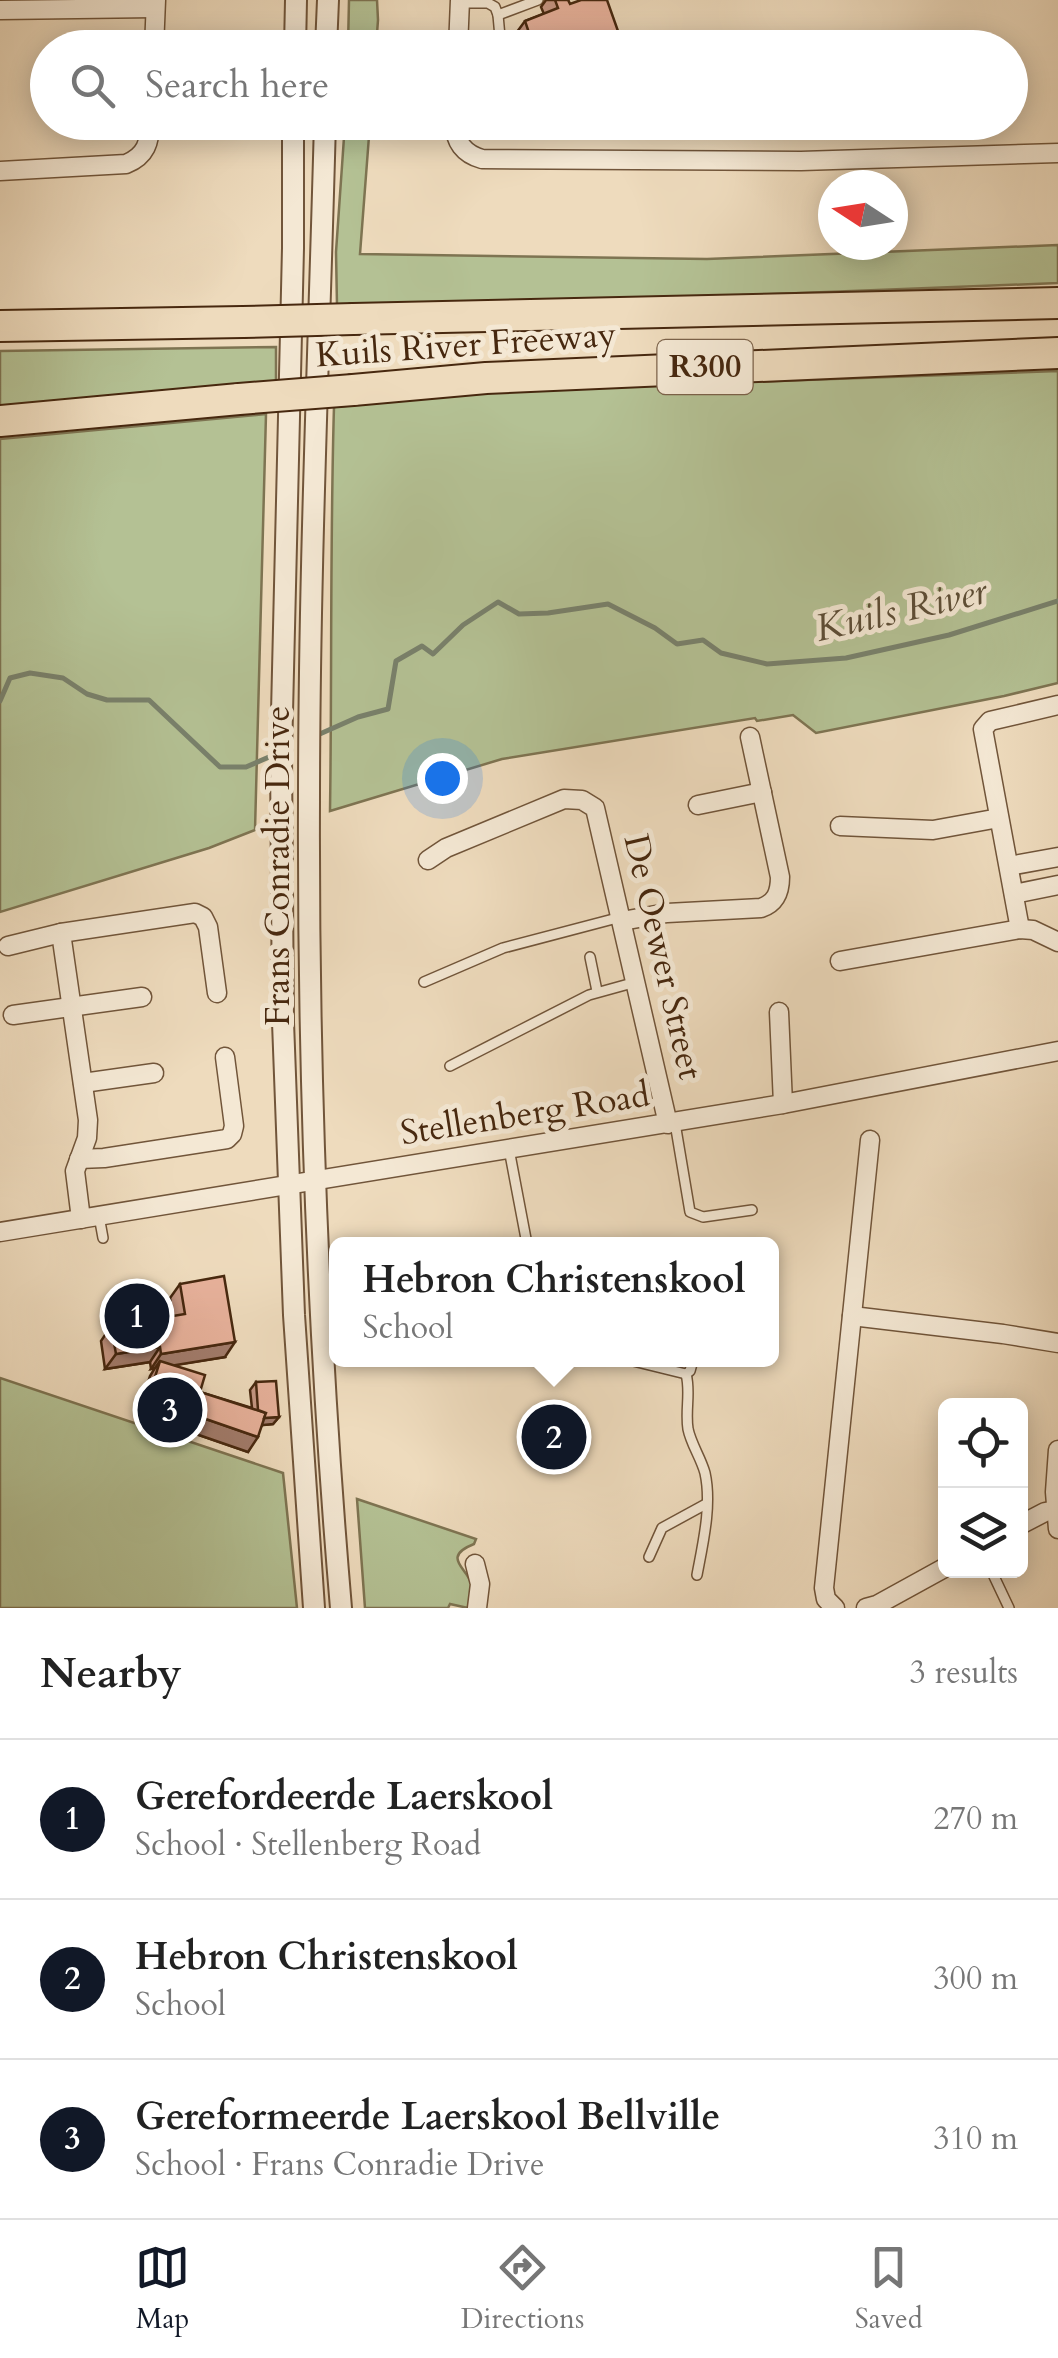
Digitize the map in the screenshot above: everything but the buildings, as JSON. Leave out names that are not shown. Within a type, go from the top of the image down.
[{"type":"highway","name":"Kuils River Freeway","points":[[0,326],[1058,303]]},
{"type":"highway","name":"Kuils River Freeway","points":[[0,422],[486,378],[1058,353]]},
{"type":"street","points":[[295,30],[296,0]]},
{"type":"street","points":[[327,30],[328,0]]},
{"type":"street","points":[[459,30],[460,2]]},
{"type":"street","points":[[0,10],[155,4],[154,30]]},
{"type":"street","points":[[0,171],[126,164],[139,157],[148,140]]},
{"type":"street","name":"Frans Conradie Drive","points":[[293,140],[281,788],[283,1022],[287,1184],[304,1500],[314,1608]]},
{"type":"street","name":"Frans Conradie Drive","points":[[324,140],[310,714],[310,984],[323,1366],[340,1608]]},
{"type":"street","points":[[458,140],[470,155],[482,159],[801,161],[1058,153]]},
{"type":"street","points":[[1020,929],[984,727],[990,721],[1058,705]]},
{"type":"street","points":[[622,919],[755,908],[766,906],[778,894],[780,877],[750,737]]},
{"type":"street","points":[[698,805],[762,792]]},
{"type":"street","name":"De Oewer Street","points":[[428,860],[446,848],[564,800],[582,800],[597,812],[672,1123]]},
{"type":"street","points":[[840,826],[934,830],[1000,818]]},
{"type":"street","points":[[1009,866],[1058,857]]},
{"type":"street","points":[[1014,894],[1058,885]]},
{"type":"street","points":[[8,946],[189,912],[198,914],[208,926],[217,993]]},
{"type":"street","points":[[840,962],[1020,929],[1033,930],[1058,942]]},
{"type":"street","points":[[61,934],[88,1134],[78,1159],[75,1184],[90,1217]]},
{"type":"street","points":[[13,1015],[142,997]]},
{"type":"street","points":[[779,1012],[783,1104]]},
{"type":"street","name":"Stellenberg Road","points":[[0,1232],[672,1123],[1058,1051]]},
{"type":"street","points":[[78,1159],[227,1140],[234,1126],[225,1057]]},
{"type":"street","points":[[84,1083],[154,1073]]},
{"type":"street","points":[[835,1608],[826,1599],[824,1588],[870,1140]]},
{"type":"street","points":[[852,1316],[1058,1343]]},
{"type":"street","points":[[1057,1520],[1058,1450]]},
{"type":"street","points":[[1028,1521],[1045,1512],[1057,1520]]},
{"type":"street","points":[[475,1564],[480,1584],[477,1608]]},
{"type":"street","points":[[873,1607],[938,1571]]},
{"type":"lane","points":[[498,15],[538,0]]},
{"type":"lane","points":[[460,2],[492,4],[499,30]]},
{"type":"lane","points":[[424,982],[502,948],[622,919]]},
{"type":"lane","points":[[590,956],[598,992]]},
{"type":"lane","points":[[450,1066],[598,992],[636,982]]},
{"type":"lane","points":[[672,1123],[690,1212],[703,1217],[752,1210]]},
{"type":"lane","points":[[509,1150],[526,1237]]},
{"type":"lane","points":[[90,1217],[103,1238]]},
{"type":"lane","points":[[658,1367],[686,1374]]},
{"type":"lane","points":[[686,1374],[691,1367]]},
{"type":"lane","points":[[686,1374],[688,1429],[704,1468],[706,1504],[697,1574]]},
{"type":"lane","points":[[649,1558],[662,1528],[706,1504]]},
{"type":"lane","points":[[996,1578],[1009,1608]]},
{"type":"green space","points":[[349,0],[377,0],[377,30],[348,30]]},
{"type":"green space","points":[[344,140],[369,140],[360,254],[707,259],[818,255],[818,260],[908,260],[908,251],[1058,245],[1058,283],[337,305],[336,252]]},
{"type":"green space","points":[[276,347],[276,384],[0,406],[0,351]]},
{"type":"green space","points":[[1058,371],[1058,683],[816,733],[793,715],[757,721],[755,718],[502,759],[330,811],[334,407],[516,390]]},
{"type":"green space","points":[[266,414],[255,830],[209,848],[0,912],[0,439]]},
{"type":"green space","points":[[0,1378],[283,1473],[297,1608],[0,1608]]},
{"type":"green space","points":[[357,1499],[476,1539],[457,1558],[471,1583],[468,1608],[450,1604],[448,1608],[365,1608]]},
{"type":"waterway","name":"Kuils River","points":[[313,737],[388,709],[396,661],[422,646],[433,654],[463,625],[498,602],[519,614],[608,604],[677,644],[703,640],[721,653],[767,664],[846,658],[949,635],[1058,601]]},
{"type":"waterway","name":"Kuils River","points":[[0,701],[10,678],[30,673],[63,678],[87,694],[107,700],[149,700],[220,767],[246,767],[276,754]]},
{"type":"place","name":"Gerefordeerde Laerskool","points":[[137,1316]]},
{"type":"place","name":"Gereformeerde Laerskool Bellville","points":[[170,1410]]},
{"type":"place","name":"Hebron Christenskool","points":[[554,1437]]}]
